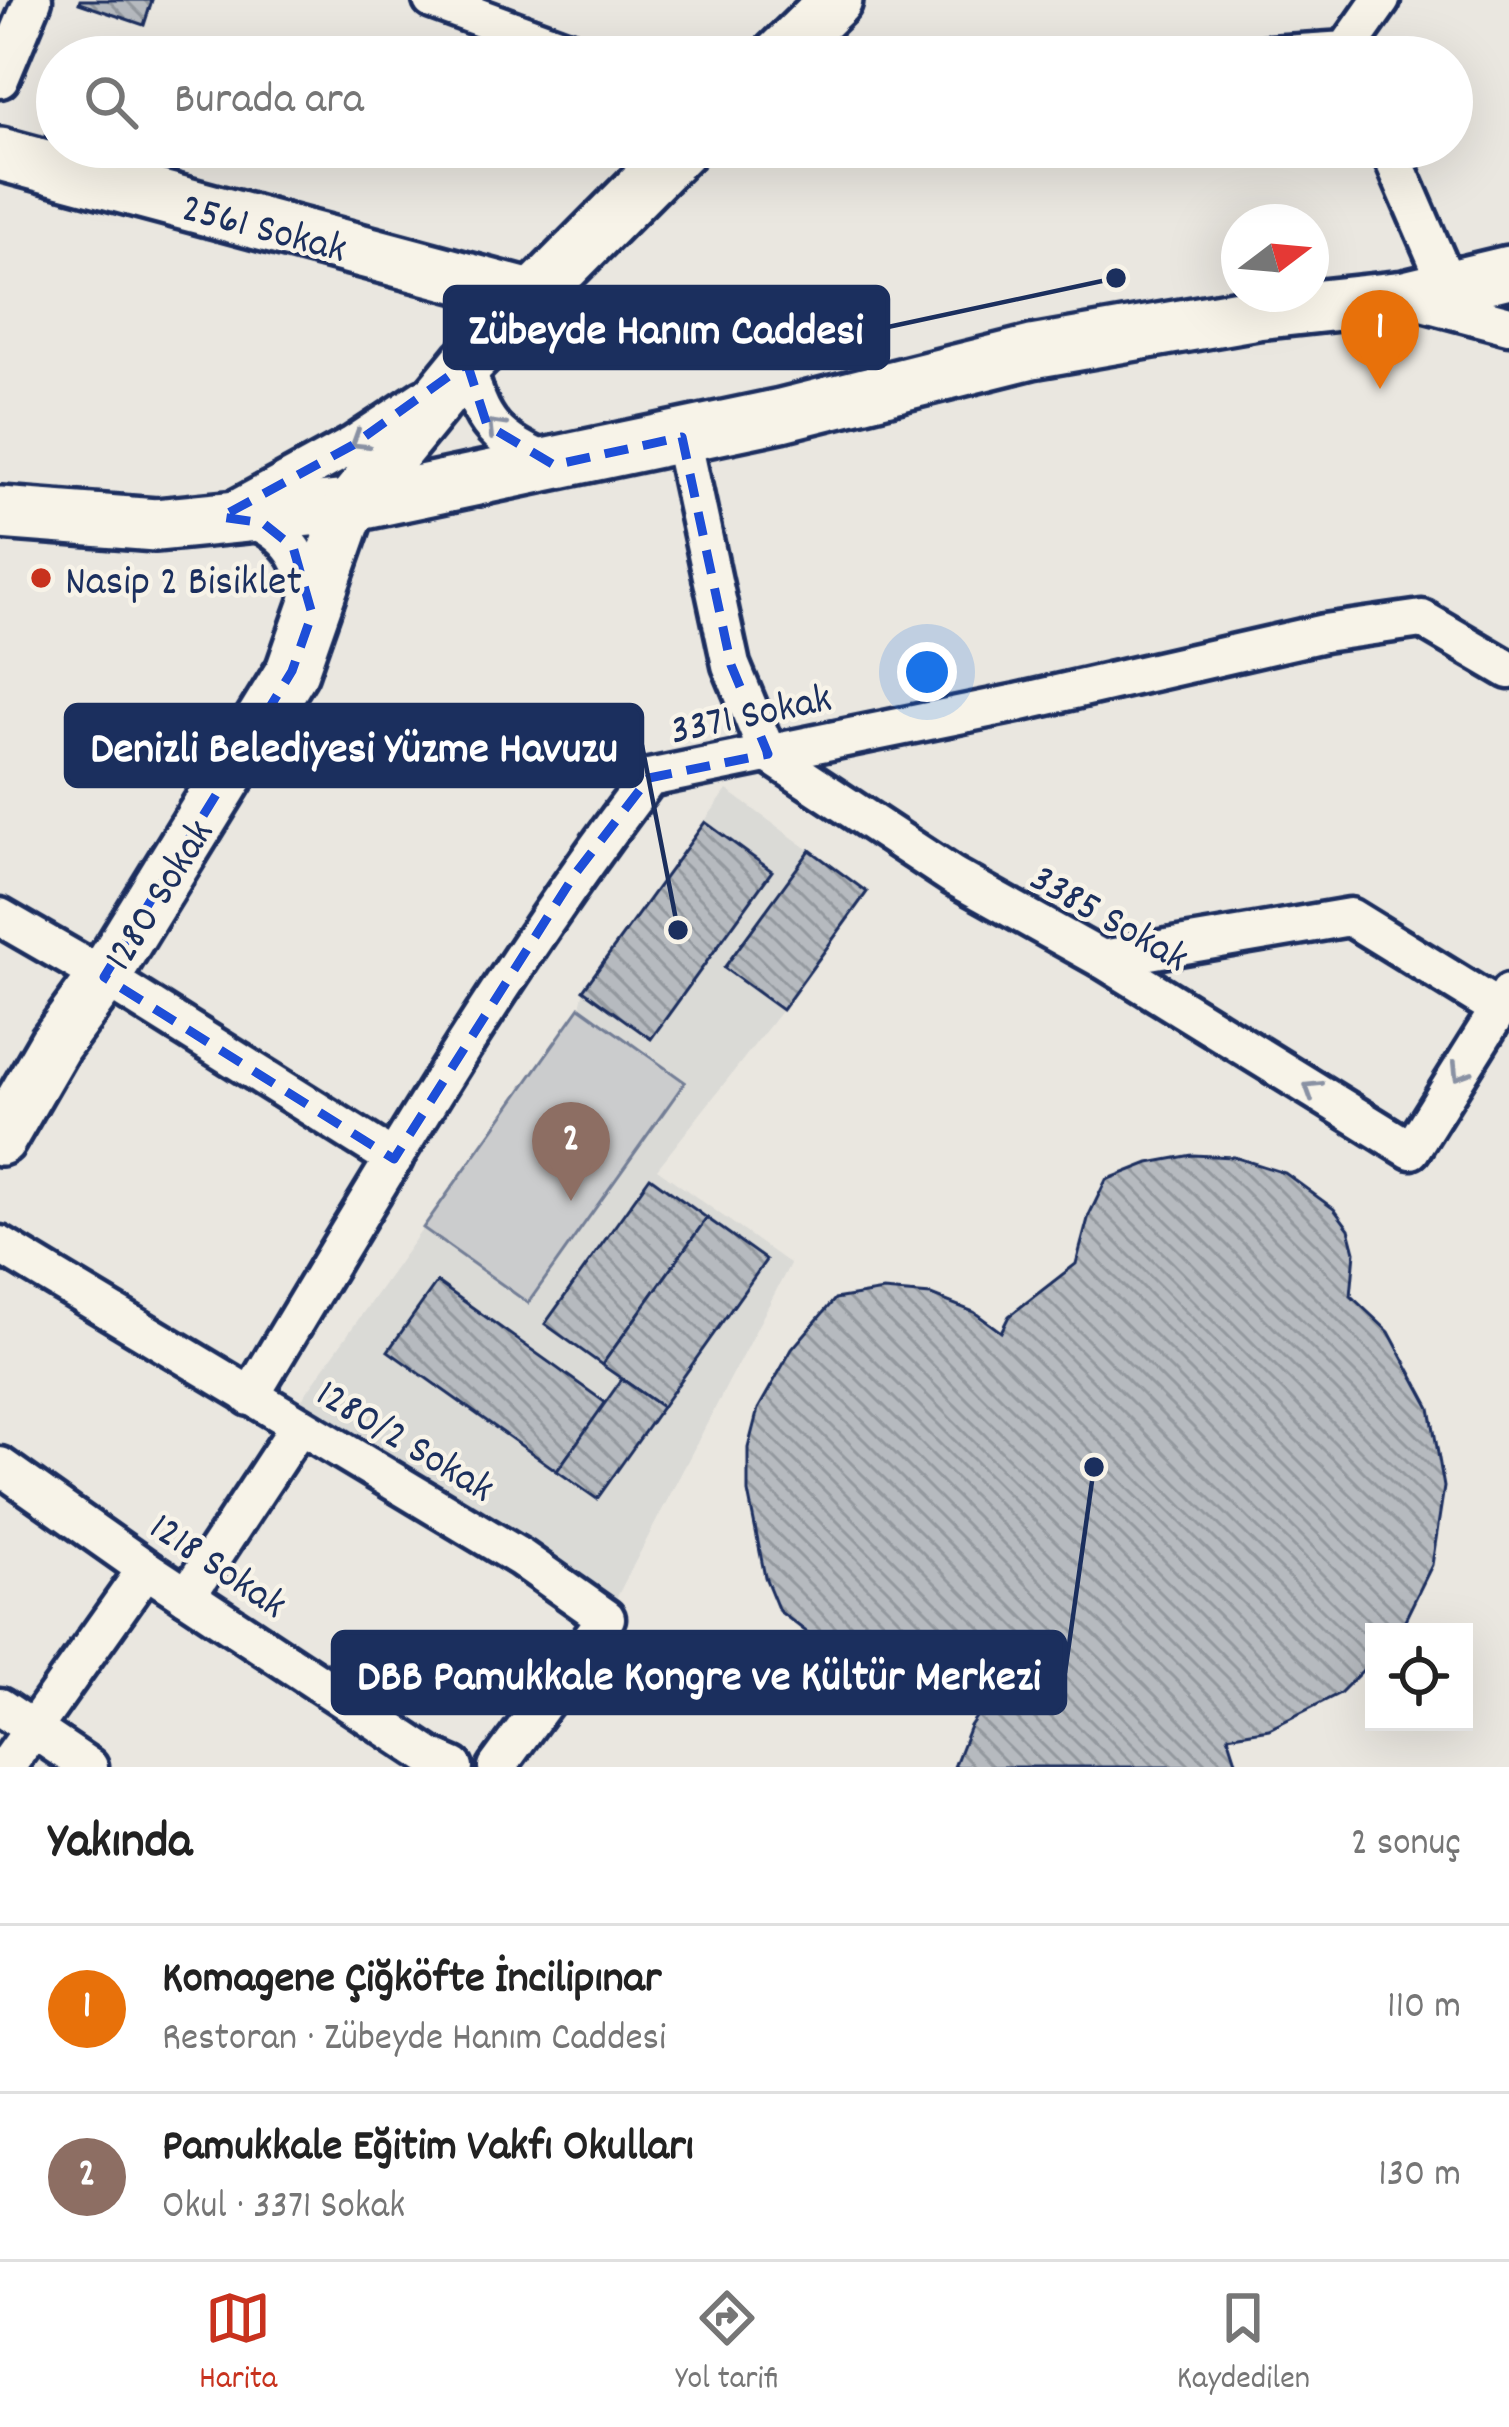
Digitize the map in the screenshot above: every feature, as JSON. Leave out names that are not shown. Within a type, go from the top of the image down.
[{"type":"street","points":[[0,79],[33,0]]},
{"type":"street","points":[[432,0],[530,36]]},
{"type":"street","points":[[799,36],[836,0]]},
{"type":"street","points":[[1359,36],[1381,0]]},
{"type":"street","name":"2561 Sokak","points":[[0,154],[36,164]]},
{"type":"street","name":"2561 Sokak","points":[[52,168],[530,296]]},
{"type":"street","name":"1280 Sokak","points":[[0,1139],[292,671],[350,506],[462,370],[661,168]]},
{"type":"street","points":[[1394,168],[1427,293]]},
{"type":"street","points":[[2,517],[156,525],[350,506],[682,437],[1032,352],[1257,313],[1427,293],[1509,272]]},
{"type":"street","points":[[1427,293],[1509,325]]},
{"type":"street","points":[[231,516],[353,445],[462,370],[488,424],[524,452],[554,465]]},
{"type":"street","points":[[682,437],[731,665],[767,754]]},
{"type":"street","points":[[231,516],[279,532],[293,547],[308,578],[312,614]]},
{"type":"street","name":"3371 Sokak","points":[[250,1397],[575,874],[649,778],[1324,633],[1422,619],[1509,670]]},
{"type":"street","name":"3385 Sokak","points":[[767,754],[953,875],[1102,959],[1411,1150],[1504,1001]]},
{"type":"street","points":[[0,917],[394,1159]]},
{"type":"street","points":[[1102,959],[1350,917],[1504,1001]]},
{"type":"street","name":"1280/2 Sokak","points":[[0,1246],[521,1558],[606,1618],[497,1767]]},
{"type":"street","points":[[187,1596],[298,1426]]},
{"type":"street","name":"1218 Sokak","points":[[0,1466],[187,1596],[431,1757],[454,1767]]},
{"type":"street","points":[[5,1767],[146,1568]]},
{"type":"street","points":[[0,1707],[89,1767]]},
{"type":"highlighted area","points":[[467,363],[487,425],[554,465],[682,437],[731,665],[768,754],[649,778],[575,874],[394,1159],[104,977],[292,671],[312,614],[293,547],[263,523],[221,517],[353,445]]},
{"type":"shaded area","points":[[727,790],[867,892],[657,1169],[790,1264],[606,1618],[287,1420],[580,1007],[584,990]]},
{"type":"shaded area","points":[[580,1007],[685,1082],[528,1303],[423,1228]]},
{"type":"building","points":[[80,0],[152,0],[144,25]]},
{"type":"building","points":[[705,822],[772,871],[651,1039],[583,990]]},
{"type":"building","points":[[810,850],[867,892],[782,1010],[724,968]]},
{"type":"building","points":[[1192,1155],[1234,1157],[1285,1173],[1334,1209],[1349,1229],[1355,1252],[1351,1296],[1389,1332],[1430,1408],[1444,1487],[1432,1565],[1403,1623],[1365,1623],[1365,1668],[1340,1693],[1269,1729],[1228,1736],[1238,1767],[954,1767],[970,1726],[989,1698],[1026,1674],[1002,1650],[930,1669],[895,1669],[842,1659],[779,1611],[765,1577],[748,1492],[748,1448],[758,1409],[792,1349],[835,1299],[883,1291],[931,1295],[974,1312],[1001,1332],[1009,1316],[1076,1264],[1089,1215],[1106,1180],[1149,1163]]},
{"type":"building","points":[[650,1177],[707,1218],[602,1365],[545,1324]]},
{"type":"building","points":[[707,1218],[766,1260],[662,1407],[602,1365]]},
{"type":"building","points":[[437,1282],[606,1403],[557,1471],[388,1351]]},
{"type":"building","points":[[622,1379],[662,1407],[597,1499],[557,1471]]},
{"type":"place","name":"Zübeyde Hanım Caddesi","points":[[1116,278]]},
{"type":"place","name":"Komagene Çiğköfte İncilipınar","points":[[1380,389]]},
{"type":"place","name":"Nasip 2 Bisiklet","points":[[41,578]]},
{"type":"place","name":"Denizli Belediyesi Yüzme Havuzu","points":[[678,930]]},
{"type":"place","name":"Pamukkale Eğitim Vakfı Okulları","points":[[571,1201]]},
{"type":"place","name":"DBB Pamukkale Kongre ve Kültür Merkezi","points":[[1094,1467]]}]
